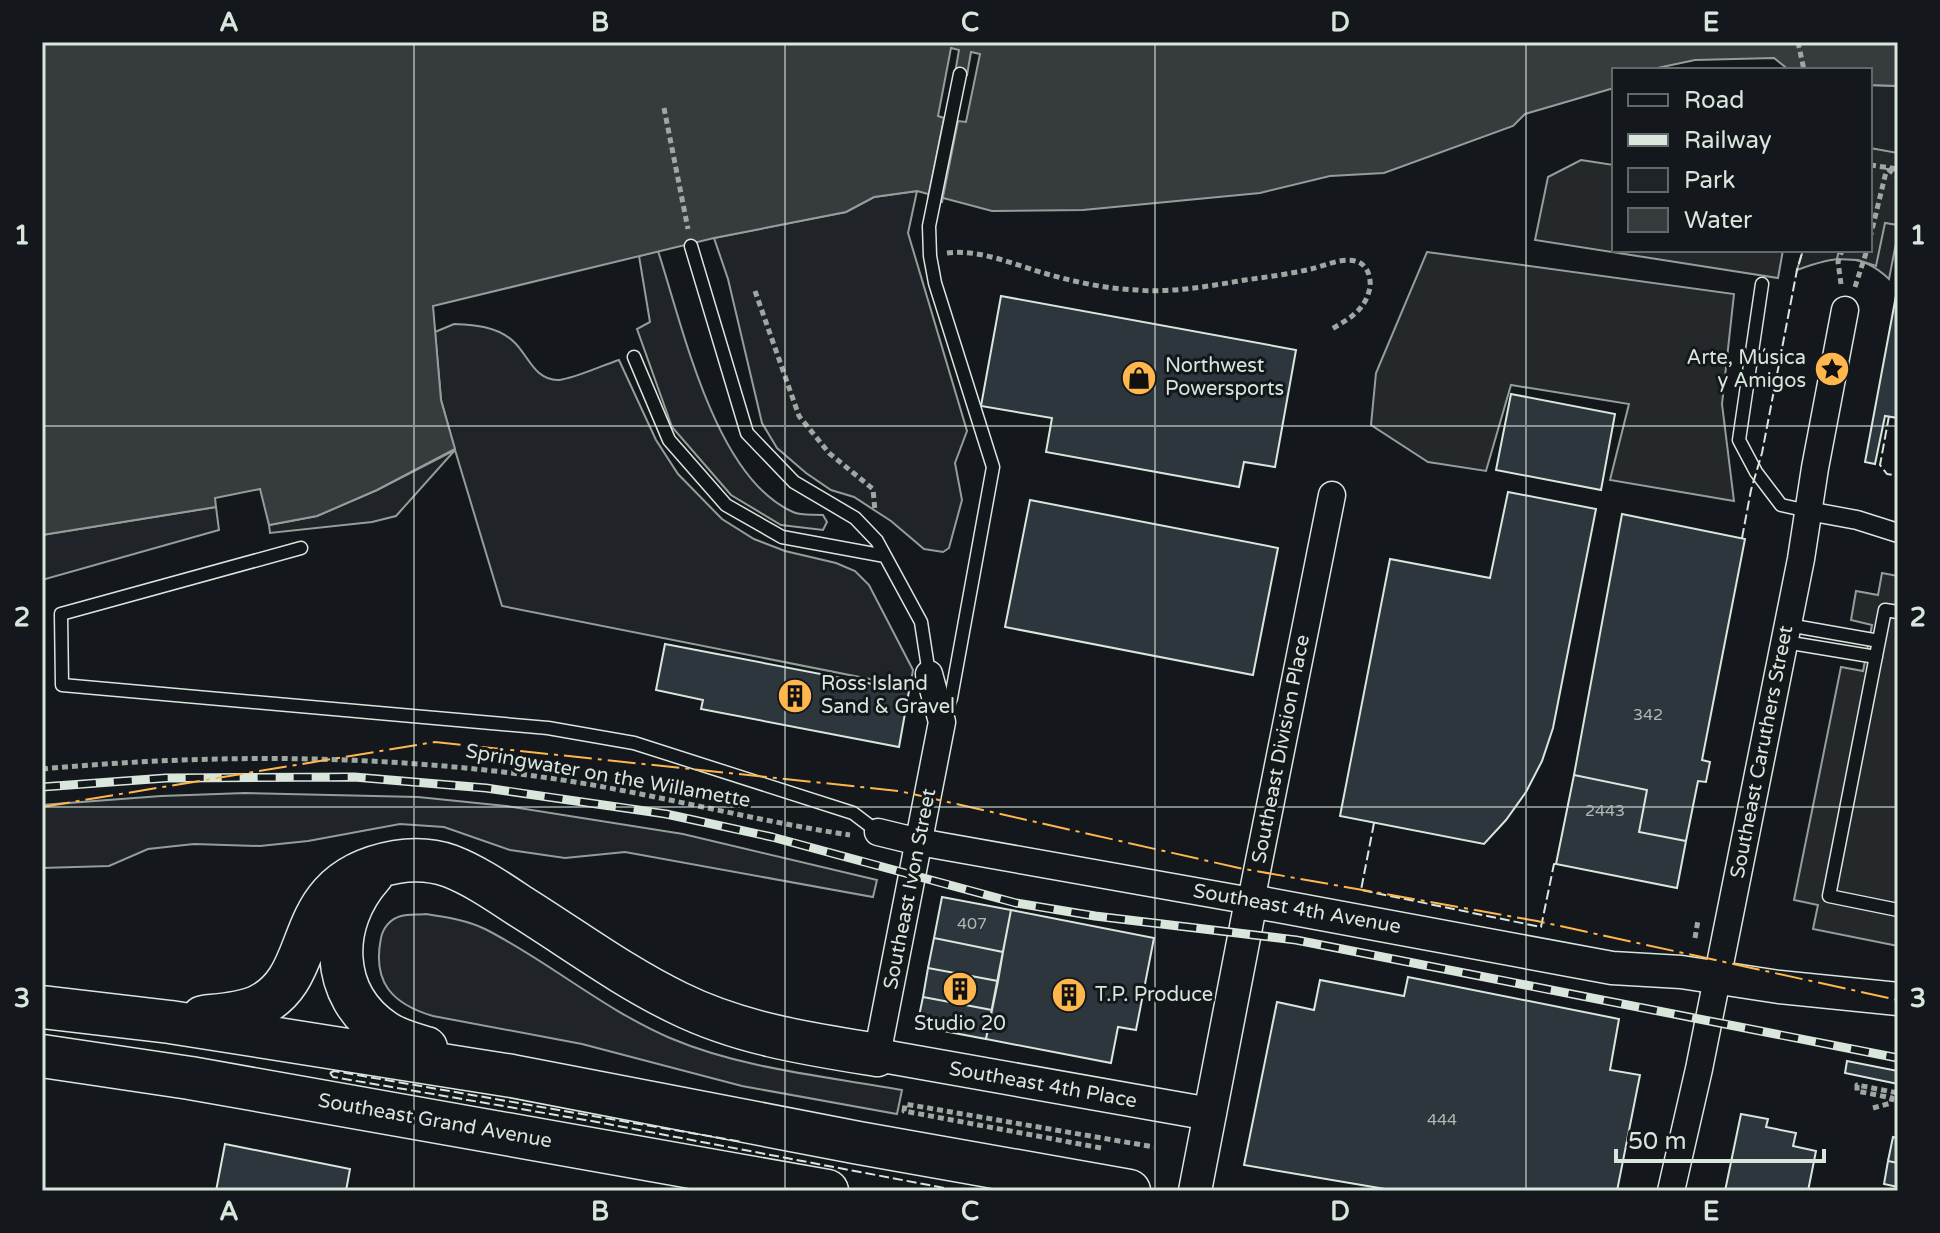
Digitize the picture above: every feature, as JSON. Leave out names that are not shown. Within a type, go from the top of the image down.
[{"type":"highway","points":[[170,1022],[256,1008],[283,986],[326,899],[341,883],[381,865],[415,860],[447,865],[486,884],[643,984],[713,1019],[753,1031],[877,1055]]},
{"type":"highway","points":[[381,865],[361,887],[342,935],[339,956],[342,972],[347,989],[358,1007],[386,1034],[512,1076]]},
{"type":"highway","points":[[42,1007],[170,1022],[512,1076],[843,1140],[1114,1175]]},
{"type":"highway","name":"Southeast Grand Avenue","points":[[42,1056],[190,1078],[827,1191]]},
{"type":"street","name":"Southeast Caruthers Street","points":[[1671,1191],[1786,633],[1845,310]]},
{"type":"street","name":"Southeast Division Place","points":[[1195,1191],[1332,495]]},
{"type":"street","points":[[1808,511],[1857,520],[1898,533]]},
{"type":"street","points":[[929,674],[942,722]]},
{"type":"street","name":"Southeast Ivon Street","points":[[877,1055],[942,722]]},
{"type":"street","name":"Southeast 4th Avenue","points":[[878,832],[1612,968],[1681,972],[1820,992],[1898,999]]},
{"type":"street","name":"Southeast 4th Place","points":[[877,1055],[1210,1114]]},
{"type":"lane","points":[[942,722],[951,698],[993,467],[935,283],[930,256],[929,226],[960,74]]},
{"type":"lane","points":[[691,246],[747,433],[794,482],[855,518],[877,541],[921,622],[929,674]]},
{"type":"lane","points":[[1762,284],[1739,440],[1756,472],[1781,505],[1808,511]]},
{"type":"lane","points":[[634,357],[669,440],[726,505],[782,537],[885,556]]},
{"type":"lane","points":[[301,548],[61,614],[62,685],[548,728],[591,735],[634,743],[853,813],[878,832]]},
{"type":"lane","points":[[1898,612],[1885,610],[1829,896],[1898,910]]},
{"type":"lane","points":[[1786,633],[1879,641]]},
{"type":"lane","points":[[1786,633],[1876,657]]},
{"type":"path","points":[[1798,42],[1804,68]]},
{"type":"path","points":[[664,108],[691,246]]},
{"type":"path","points":[[1872,165],[1898,169]]},
{"type":"path","points":[[1887,168],[1898,177]]},
{"type":"path","points":[[1872,230],[1887,168]]},
{"type":"path","points":[[1841,252],[1838,262],[1845,310]]},
{"type":"path","points":[[1845,310],[1866,252]]},
{"type":"path","points":[[930,256],[970,253],[1052,276],[1133,290],[1168,292],[1306,270],[1347,260],[1357,261],[1365,266],[1370,277],[1364,305],[1356,315],[1330,330]]},
{"type":"path","points":[[755,291],[799,416],[829,453],[873,489],[877,541]]},
{"type":"path","name":"Springwater on the Willamette","points":[[42,769],[225,757],[441,765],[631,792],[849,835],[878,832]]},
{"type":"path","points":[[1695,938],[1698,920]]},
{"type":"path","points":[[1873,1108],[1891,1103],[1892,1098],[1857,1091],[1857,1085],[1898,1093]]},
{"type":"path","points":[[1114,1175],[904,1111],[905,1104],[1154,1147]]},
{"type":"green space","points":[[1872,85],[1898,86],[1898,233],[1889,279],[1856,260],[1834,259],[1797,270],[1802,252],[1872,252]]},
{"type":"green space","points":[[917,191],[908,233],[967,431],[955,463],[962,500],[949,548],[943,552],[924,549],[891,521],[854,497],[831,490],[777,448],[762,423],[728,279],[714,238],[846,212],[874,197]]},
{"type":"green space","points":[[658,251],[691,358],[723,435],[743,468],[766,494],[793,512],[823,515],[827,522],[823,530],[781,525],[731,495],[672,427],[637,329],[650,322],[639,256]]},
{"type":"green space","points":[[454,324],[500,332],[518,346],[537,372],[550,379],[573,377],[619,360],[656,440],[678,474],[722,519],[754,539],[855,571],[869,585],[913,670],[910,687],[502,606],[441,400],[435,332]]},
{"type":"green space","points":[[455,450],[396,516],[372,522],[270,533],[269,525],[317,516],[377,490]]},
{"type":"green space","points":[[216,507],[219,530],[42,580],[42,535]]},
{"type":"green space","points":[[245,793],[418,797],[506,806],[683,834],[877,880],[873,897],[625,852],[565,858],[510,850],[444,827],[400,824],[308,841],[260,846],[194,844],[148,849],[109,866],[42,868],[42,805]]},
{"type":"green space","points":[[426,914],[464,921],[485,929],[645,1026],[698,1049],[784,1070],[902,1090],[897,1114],[742,1086],[582,1044],[419,1011],[396,998],[388,989],[380,967],[379,953],[382,934],[390,922],[404,915]]},
{"type":"shaded area","points":[[1872,148],[1898,153],[1898,225],[1885,223],[1876,266],[1858,260],[1837,259],[1839,252],[1872,252]]},
{"type":"shaded area","points":[[1581,160],[1612,165],[1612,252],[1783,252],[1778,278],[1535,240],[1548,177]]},
{"type":"shaded area","points":[[1427,252],[1734,294],[1722,404],[1734,501],[1610,480],[1629,404],[1511,385],[1486,471],[1428,462],[1371,425],[1376,373]]},
{"type":"shaded area","points":[[1882,573],[1898,576],[1898,946],[1813,929],[1818,905],[1794,900],[1841,667],[1863,671],[1872,625],[1851,620],[1856,591],[1878,595]]},
{"type":"water","points":[[42,42],[1898,42],[1898,86],[1872,85],[1872,68],[1786,68],[1774,58],[1695,60],[1657,68],[1612,68],[1612,89],[1525,114],[1513,126],[1384,173],[1330,176],[1260,193],[1083,210],[992,211],[917,191],[874,197],[846,212],[714,238],[433,306],[441,400],[455,449],[377,490],[317,516],[269,525],[260,489],[215,498],[216,507],[42,535]]},
{"type":"pier","points":[[951,48],[959,50],[955,73],[967,75],[971,52],[980,54],[966,122],[958,121],[942,202],[928,198],[944,118],[938,116]]},
{"type":"building","points":[[1898,285],[1898,418],[1885,416],[1875,464],[1865,462]]},
{"type":"building","name":"Northwest Powersports","points":[[1001,296],[1296,350],[1275,467],[1244,462],[1239,487],[1046,452],[1052,418],[981,406]]},
{"type":"building","points":[[1511,394],[1615,414],[1601,490],[1496,470]]},
{"type":"building","points":[[1508,492],[1596,509],[1553,728],[1542,761],[1526,792],[1484,844],[1340,816],[1390,559],[1490,578]]},
{"type":"building","points":[[1030,500],[1278,548],[1253,675],[1005,627]]},
{"type":"building","points":[[1622,514],[1745,539],[1702,760],[1710,762],[1706,782],[1698,781],[1686,841],[1639,832],[1647,790],[1574,775]]},
{"type":"building","name":"Ross Island Sand & Gravel","points":[[665,644],[909,691],[899,747],[701,709],[703,700],[656,690]]},
{"type":"building","points":[[1574,775],[1647,790],[1639,832],[1686,841],[1677,888],[1556,864]]},
{"type":"building","points":[[942,897],[1011,910],[1003,952],[934,938]]},
{"type":"building","name":"T.P. Produce","points":[[1011,910],[1154,938],[1136,1030],[1118,1027],[1111,1063],[986,1039]]},
{"type":"building","points":[[934,938],[1003,952],[998,981],[928,968]]},
{"type":"building","name":"Studio 20","points":[[928,968],[998,981],[992,1010],[923,997]]},
{"type":"building","points":[[1408,977],[1619,1019],[1610,1070],[1640,1075],[1617,1191],[1397,1191],[1244,1165],[1277,1002],[1314,1010],[1320,980],[1404,996]]},
{"type":"building","points":[[923,997],[992,1010],[986,1039],[917,1026]]},
{"type":"building","points":[[1847,1061],[1898,1071],[1898,1084],[1845,1073]]},
{"type":"building","points":[[1741,1114],[1768,1119],[1766,1127],[1796,1133],[1793,1146],[1816,1151],[1808,1191],[1725,1191]]},
{"type":"building","points":[[1893,1137],[1898,1138],[1898,1163],[1888,1161]]},
{"type":"building","points":[[225,1144],[350,1169],[346,1191],[216,1191]]},
{"type":"building","points":[[1888,1161],[1898,1163],[1898,1187],[1884,1184]]},
{"type":"railway","points":[[42,787],[166,778],[354,777],[486,788],[666,814],[772,837],[1016,903],[1095,916],[1296,940],[1898,1058]]},
{"type":"fence","points":[[1742,538],[1802,252]]},
{"type":"fence","points":[[1889,416],[1880,465],[1887,474],[1898,476]]},
{"type":"fence","points":[[1374,823],[1361,890],[1541,927],[1556,864]]},
{"type":"fence","points":[[330,1073],[334,1071],[743,1142]]},
{"type":"fence","points":[[330,1073],[333,1077],[597,1122],[960,1191]]},
{"type":"power","points":[[42,807],[435,742],[899,791],[1239,868],[1537,921],[1898,1000]]},
{"type":"place","name":"Arte, Música y Amigos","points":[[1832,369]]},
{"type":"place","name":"Northwest Powersports","points":[[1139,378]]},
{"type":"place","name":"Ross Island Sand & Gravel","points":[[795,696]]},
{"type":"place","name":"Studio 20","points":[[960,989]]},
{"type":"place","name":"T.P. Produce","points":[[1069,995]]}]
